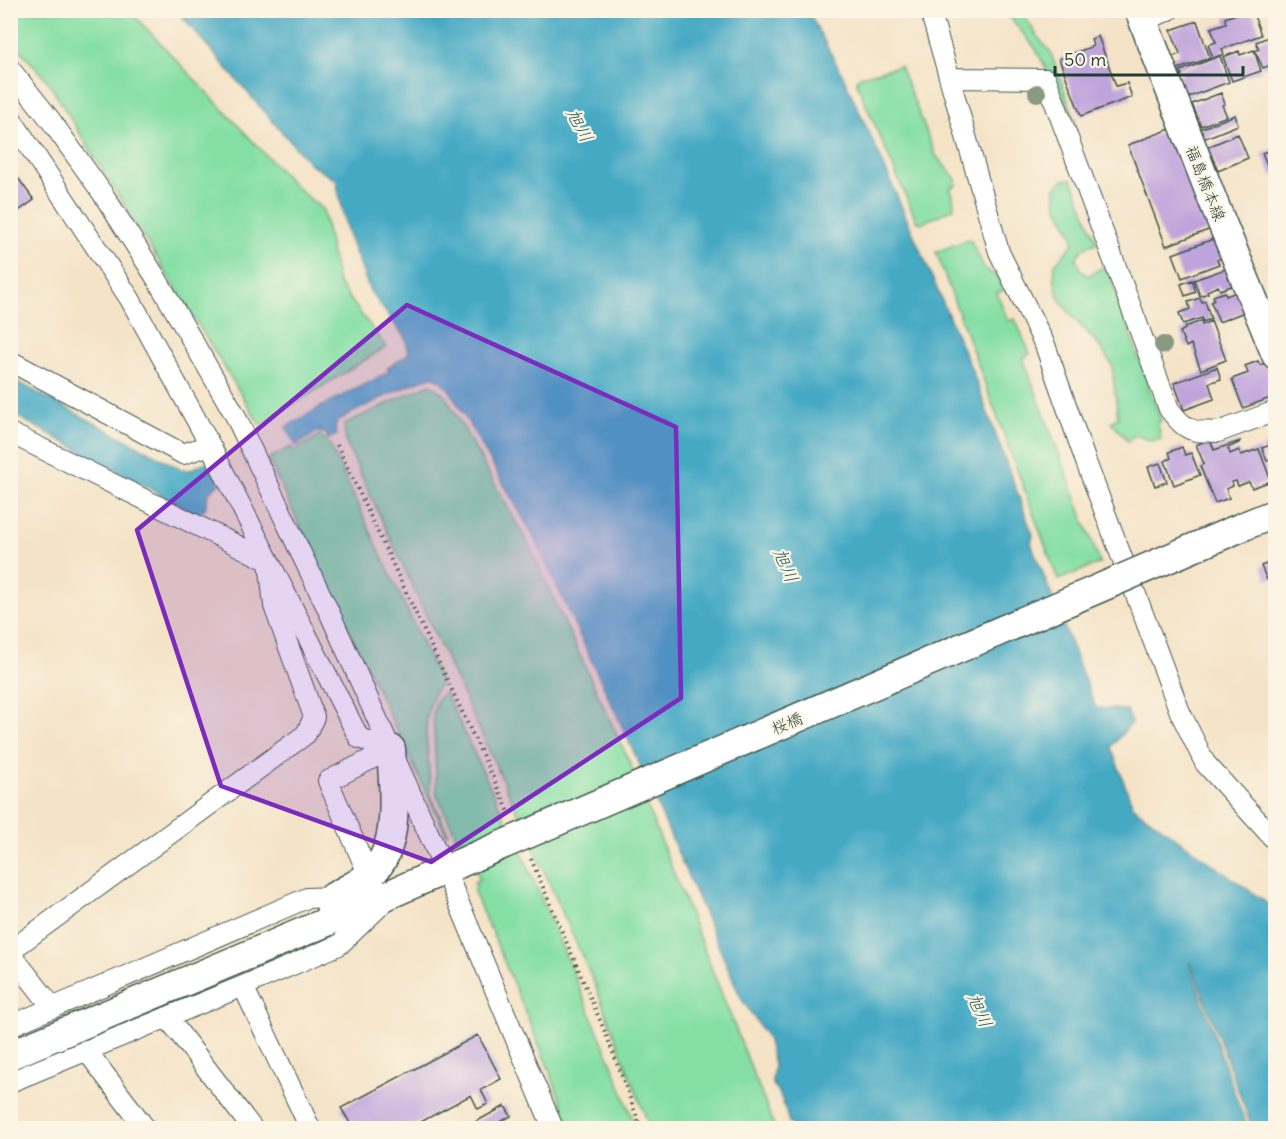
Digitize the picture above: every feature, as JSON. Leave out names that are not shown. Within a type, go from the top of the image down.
[{"type":"street","points":[[930,10],[999,252],[1045,345],[1086,462],[1180,712],[1206,763],[1275,841]]},
{"type":"street","points":[[1141,16],[1170,10]]},
{"type":"street","name":"福島橋本線","points":[[1141,16],[1213,201],[1274,345]]},
{"type":"street","points":[[10,69],[49,118],[103,194],[155,276],[234,413],[330,614],[445,870],[553,1128]]},
{"type":"street","points":[[950,78],[1046,79],[1169,409],[1179,422],[1198,431],[1218,432],[1275,411]]},
{"type":"street","points":[[10,117],[130,299],[210,445],[359,738],[391,749]]},
{"type":"street","points":[[10,361],[183,454],[210,445]]},
{"type":"street","points":[[10,433],[269,561]]},
{"type":"street","name":"桜橋","points":[[331,909],[393,893],[1275,513]]},
{"type":"street","points":[[53,1008],[10,952],[306,734],[314,717],[274,606],[269,561]]},
{"type":"street","points":[[10,1055],[331,909],[369,876],[384,858],[394,811],[391,749]]},
{"type":"street","points":[[369,876],[328,781],[391,749]]},
{"type":"street","points":[[10,1082],[339,945],[393,893]]},
{"type":"street","points":[[10,1026],[307,898],[331,909]]},
{"type":"street","points":[[243,986],[310,1128]]},
{"type":"street","points":[[167,1017],[252,1128]]},
{"type":"street","points":[[86,1050],[145,1128]]},
{"type":"path","points":[[1273,215],[1275,222]]},
{"type":"path","points":[[337,446],[513,820]]},
{"type":"path","points":[[528,852],[608,1039],[641,1128]]},
{"type":"highlighted area","points":[[407,305],[676,427],[681,698],[431,862],[221,786],[137,530]]},
{"type":"green space","points":[[10,11],[130,11],[295,186],[323,210],[338,283],[386,347],[260,425],[47,80],[11,40]]},
{"type":"green space","points":[[1005,11],[1021,11],[1039,39],[1050,51],[1076,123],[1035,48]]},
{"type":"green space","points":[[900,66],[936,156],[956,179],[956,185],[950,188],[954,208],[922,223],[917,222],[857,84],[857,79],[861,76]]},
{"type":"green space","points":[[1072,179],[1097,243],[1084,248],[1076,259],[1082,271],[1088,276],[1106,265],[1161,421],[1158,423],[1161,439],[1152,441],[1135,435],[1128,441],[1111,422],[1118,418],[1112,365],[1099,345],[1071,315],[1058,297],[1054,276],[1055,264],[1073,244],[1073,236],[1057,206],[1055,188],[1063,180]]},
{"type":"green space","points":[[970,239],[985,269],[999,278],[1004,290],[997,293],[1008,321],[1015,319],[1030,354],[1023,358],[1100,563],[1058,580],[936,252]]},
{"type":"green space","points":[[430,384],[445,395],[527,542],[630,763],[775,1128],[650,1128],[595,985],[518,813],[346,443],[344,424]]},
{"type":"green space","points":[[320,435],[329,443],[441,683],[434,692],[428,711],[426,730],[431,796],[448,833],[446,834],[268,459],[291,447],[294,451]]},
{"type":"green space","points":[[445,692],[525,860],[613,1067],[636,1128],[571,1128],[494,934],[489,928],[473,889],[477,887],[474,882],[480,879],[462,838],[458,840],[437,795],[433,714],[436,701]]},
{"type":"water","name":"旭川","points":[[177,11],[808,11],[844,78],[881,159],[971,368],[1033,535],[1031,543],[1096,708],[1127,710],[1131,723],[1111,747],[1133,807],[1275,909],[1275,1128],[1252,1128],[1191,963],[1189,963],[1248,1128],[795,1128],[789,1122],[782,1099],[772,1082],[774,1065],[767,1037],[741,998],[638,761],[534,537],[449,389],[434,377],[417,382],[339,420],[335,427],[337,435],[328,439],[326,433],[317,432],[296,446],[286,427],[389,372],[387,368],[409,352],[405,338],[370,291],[347,231],[336,180],[309,163]]},
{"type":"water","points":[[10,378],[181,469],[190,470],[210,460],[220,483],[209,492],[205,509],[188,516],[187,509],[11,413]]},
{"type":"building","points":[[1252,10],[1261,35],[1222,49],[1224,54],[1213,58],[1208,45],[1216,42],[1211,28],[1226,23],[1225,18]]},
{"type":"building","points":[[1197,21],[1210,58],[1175,70],[1171,57],[1180,54],[1171,30]]},
{"type":"building","points":[[1098,36],[1116,86],[1127,83],[1132,97],[1081,116],[1059,59],[1093,46],[1091,39]]},
{"type":"building","points":[[1271,36],[1276,47],[1276,63],[1263,68],[1255,51],[1259,49],[1256,42]]},
{"type":"building","points":[[1254,50],[1261,71],[1232,81],[1223,57],[1239,51],[1240,55]]},
{"type":"building","points":[[1220,56],[1229,82],[1186,98],[1178,76],[1182,75],[1180,71]]},
{"type":"building","points":[[1221,93],[1225,104],[1222,105],[1227,116],[1201,126],[1192,104]]},
{"type":"building","points":[[1235,115],[1238,125],[1203,139],[1200,129]]},
{"type":"building","points":[[1173,128],[1211,229],[1166,246],[1128,145]]},
{"type":"building","points":[[1238,134],[1248,158],[1218,171],[1208,147]]},
{"type":"building","points":[[1276,148],[1276,175],[1272,176],[1262,153]]},
{"type":"building","points":[[10,167],[34,200],[10,217]]},
{"type":"building","points":[[1216,238],[1223,257],[1217,260],[1219,264],[1182,278],[1173,254]]},
{"type":"building","points":[[1228,268],[1234,285],[1220,290],[1218,286],[1200,296],[1194,280]]},
{"type":"building","points":[[1192,280],[1196,292],[1185,296],[1181,284]]},
{"type":"building","points":[[1239,291],[1247,311],[1219,322],[1211,302],[1214,300],[1213,296],[1225,292],[1226,296]]},
{"type":"building","points":[[1200,298],[1202,302],[1205,301],[1211,319],[1203,322],[1202,318],[1183,324],[1179,313],[1190,309],[1188,302]]},
{"type":"building","points":[[1201,321],[1202,325],[1211,321],[1226,360],[1201,370],[1191,344],[1186,347],[1180,332],[1185,327]]},
{"type":"building","points":[[1258,361],[1260,365],[1269,362],[1276,381],[1276,396],[1243,408],[1232,379],[1248,373],[1245,366]]},
{"type":"building","points":[[1217,367],[1221,379],[1209,383],[1214,399],[1184,410],[1174,383]]},
{"type":"building","points":[[1210,439],[1214,450],[1240,441],[1228,448],[1230,454],[1239,450],[1241,455],[1259,449],[1271,481],[1252,488],[1249,482],[1238,486],[1236,481],[1232,482],[1233,486],[1226,489],[1229,498],[1215,503],[1200,466],[1204,464],[1196,445]]},
{"type":"building","points":[[1276,443],[1276,458],[1267,461],[1262,448]]},
{"type":"building","points":[[1182,447],[1185,455],[1191,453],[1200,475],[1174,485],[1165,461],[1171,458],[1169,452]]},
{"type":"building","points":[[1160,463],[1167,482],[1155,486],[1148,467]]},
{"type":"building","points":[[1276,560],[1276,577],[1267,580],[1261,566]]},
{"type":"building","points":[[478,1035],[501,1079],[481,1090],[488,1104],[478,1109],[471,1095],[415,1125],[417,1128],[353,1128],[341,1108]]},
{"type":"building","points":[[505,1106],[511,1116],[490,1128],[464,1128]]}]
